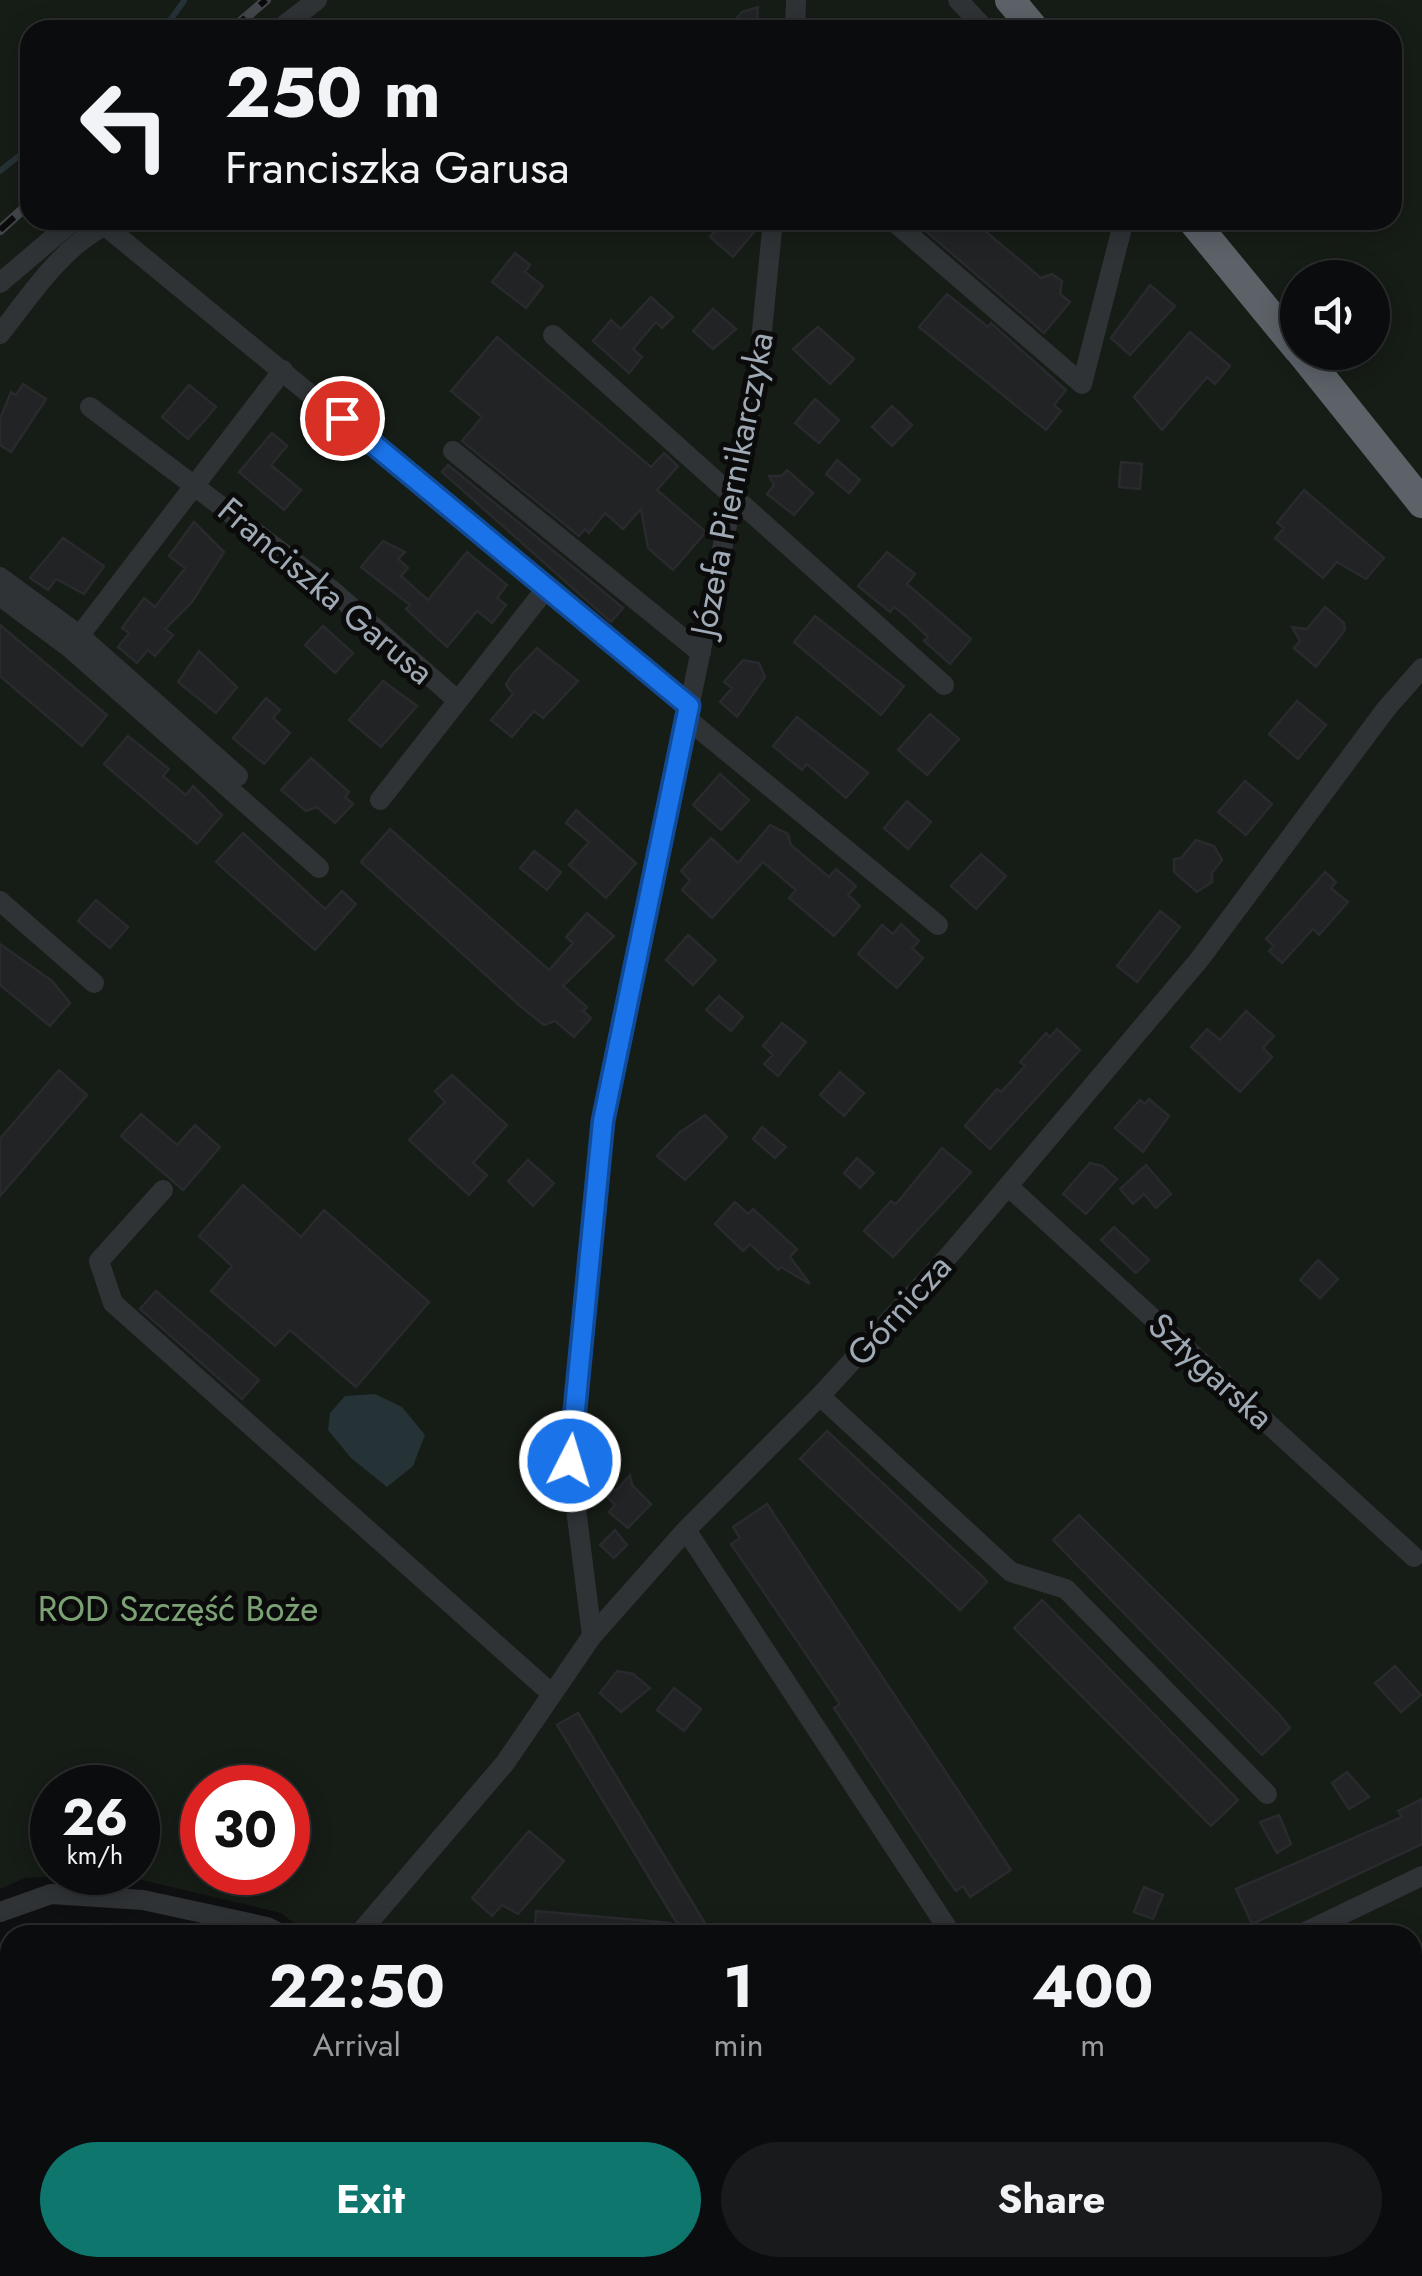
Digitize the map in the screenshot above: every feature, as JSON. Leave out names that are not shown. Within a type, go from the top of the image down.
[{"type":"highway","points":[[1010,0],[1027,20]]},
{"type":"highway","points":[[1200,230],[1280,327]]},
{"type":"highway","points":[[1315,370],[1422,504]]},
{"type":"street","points":[[291,20],[317,0]]},
{"type":"street","points":[[958,0],[977,20]]},
{"type":"street","points":[[0,283],[62,230]]},
{"type":"street","points":[[0,334],[56,265],[93,230]]},
{"type":"street","points":[[110,230],[548,586],[688,712],[938,925]]},
{"type":"street","name":"Józefa Piernikarczyka","points":[[592,1636],[570,1461],[603,1121],[757,381],[773,230]]},
{"type":"street","points":[[904,230],[1082,384],[1121,230]]},
{"type":"street","points":[[553,335],[944,685]]},
{"type":"street","name":"Franciszka Garusa","points":[[75,642],[282,370]]},
{"type":"street","name":"Franciszka Garusa","points":[[90,407],[333,591],[457,700]]},
{"type":"street","points":[[453,451],[701,653]]},
{"type":"street","points":[[0,576],[319,868]]},
{"type":"street","name":"Franciszka Garusa","points":[[380,800],[548,586]]},
{"type":"street","points":[[0,596],[75,642],[238,776]]},
{"type":"street","name":"Górnicza","points":[[366,1925],[505,1762],[592,1636],[686,1530],[820,1396],[1008,1186],[1199,960],[1386,709],[1422,668]]},
{"type":"street","points":[[0,901],[94,983]]},
{"type":"street","name":"Sztygarska","points":[[1008,1186],[1414,1557]]},
{"type":"street","points":[[163,1190],[100,1260],[112,1302],[552,1694]]},
{"type":"street","points":[[820,1396],[1011,1572],[1066,1588],[1267,1794]]},
{"type":"street","points":[[686,1530],[945,1925]]},
{"type":"street","points":[[1321,1925],[1422,1876]]},
{"type":"street","points":[[0,1912],[51,1894],[143,1900],[258,1925]]},
{"type":"green space","name":"ROD Szczęść Boże","points":[[0,0],[1422,0],[1422,1925],[296,1925],[281,1913],[205,1895],[310,1895],[310,1765],[180,1765],[180,1889],[160,1884],[160,1765],[30,1765],[30,1878],[0,1889]]},
{"type":"shaded area","points":[[375,1394],[402,1407],[425,1435],[413,1466],[387,1487],[351,1458],[328,1430],[330,1413],[345,1396]]},
{"type":"building","points":[[758,7],[758,20],[735,20],[742,12]]},
{"type":"building","points":[[716,230],[754,232],[733,257],[710,237]]},
{"type":"building","points":[[925,230],[984,230],[1041,278],[1052,274],[1062,281],[1060,294],[1070,302],[1044,333]]},
{"type":"building","points":[[515,253],[530,265],[525,272],[543,286],[526,308],[492,282]]},
{"type":"building","points":[[1150,285],[1175,306],[1130,355],[1111,338]]},
{"type":"building","points":[[947,294],[988,327],[991,323],[1066,390],[1054,405],[1061,411],[1046,430],[919,327]]},
{"type":"building","points":[[651,297],[673,317],[662,328],[656,322],[633,349],[642,357],[629,373],[593,341],[611,320],[621,329]]},
{"type":"building","points":[[713,309],[736,329],[713,349],[693,331]]},
{"type":"building","points":[[818,327],[854,359],[830,384],[793,349]]},
{"type":"building","points":[[1190,332],[1230,366],[1215,384],[1207,377],[1162,430],[1134,397]]},
{"type":"building","points":[[497,337],[651,467],[664,453],[678,466],[657,490],[706,532],[673,570],[648,548],[641,509],[623,529],[605,513],[589,533],[585,529],[579,536],[462,441],[482,417],[451,391]]},
{"type":"building","points":[[23,384],[46,399],[11,452],[0,445],[0,419],[11,392],[16,395]]},
{"type":"building","points":[[189,385],[216,407],[188,439],[162,417]]},
{"type":"building","points":[[815,399],[839,420],[819,443],[795,423]]},
{"type":"building","points":[[892,406],[912,425],[892,446],[872,427]]},
{"type":"building","points":[[272,433],[287,446],[271,465],[301,490],[284,510],[239,472]]},
{"type":"building","points":[[837,460],[860,480],[849,493],[826,474]]},
{"type":"building","points":[[1121,462],[1142,464],[1140,489],[1119,487]]},
{"type":"building","points":[[448,465],[623,608],[611,622],[442,472]]},
{"type":"building","points":[[787,470],[813,493],[794,515],[767,494],[774,485],[769,476],[782,476]]},
{"type":"building","points":[[1304,490],[1384,558],[1366,579],[1337,562],[1323,578],[1275,538],[1284,528],[1277,523]]},
{"type":"building","points":[[194,522],[224,552],[192,602],[165,629],[173,635],[155,656],[148,650],[137,663],[118,647],[129,633],[122,628],[144,598],[155,607],[185,568],[169,556]]},
{"type":"building","points":[[63,538],[104,566],[84,594],[56,579],[48,590],[30,578]]},
{"type":"building","points":[[383,541],[405,552],[398,559],[408,568],[401,576],[428,600],[467,552],[507,585],[497,598],[506,605],[492,623],[477,611],[447,647],[406,609],[410,605],[361,567]]},
{"type":"building","points":[[887,552],[915,574],[907,584],[971,639],[950,664],[924,641],[928,637],[907,617],[894,607],[890,612],[858,586]]},
{"type":"building","points":[[1325,607],[1344,623],[1345,630],[1316,667],[1294,648],[1300,641],[1292,627],[1307,629]]},
{"type":"building","points":[[815,616],[904,686],[881,715],[794,642]]},
{"type":"building","points":[[0,625],[107,715],[82,746],[0,676]]},
{"type":"building","points":[[323,626],[353,653],[335,673],[305,645]]},
{"type":"building","points":[[537,648],[578,681],[543,718],[534,711],[512,737],[491,720],[513,694],[506,685],[511,676]]},
{"type":"building","points":[[199,651],[237,687],[216,713],[178,682]]},
{"type":"building","points":[[743,660],[759,663],[765,677],[737,717],[720,702],[732,688],[724,682]]},
{"type":"building","points":[[383,681],[417,706],[381,747],[349,720]]},
{"type":"building","points":[[266,698],[280,710],[273,718],[290,733],[264,764],[233,738]]},
{"type":"building","points":[[1297,701],[1326,725],[1298,759],[1269,734]]},
{"type":"building","points":[[930,714],[959,739],[927,775],[898,750]]},
{"type":"building","points":[[797,717],[868,773],[846,798],[807,764],[802,770],[773,746]]},
{"type":"building","points":[[128,736],[169,769],[163,776],[186,795],[193,786],[222,815],[197,844],[104,764]]},
{"type":"building","points":[[311,758],[349,792],[345,797],[353,804],[335,823],[317,807],[306,811],[281,790]]},
{"type":"building","points":[[720,774],[749,800],[721,830],[693,805]]},
{"type":"building","points":[[1245,781],[1272,804],[1246,835],[1218,812]]},
{"type":"building","points":[[907,801],[931,822],[908,849],[884,828]]},
{"type":"building","points":[[576,810],[636,863],[606,898],[569,865],[589,842],[566,823]]},
{"type":"building","points":[[770,825],[788,834],[791,845],[829,877],[836,869],[856,886],[848,895],[860,906],[834,936],[789,898],[796,890],[763,862],[712,918],[682,890],[690,880],[681,871],[711,838],[738,863]]},
{"type":"building","points":[[390,829],[549,970],[573,943],[566,937],[587,913],[614,936],[563,986],[587,1007],[583,1011],[591,1018],[574,1037],[555,1021],[544,1025],[519,1005],[361,862]]},
{"type":"building","points":[[243,833],[325,909],[342,891],[356,904],[315,950],[216,862]]},
{"type":"building","points":[[1196,840],[1214,846],[1222,860],[1212,873],[1212,882],[1197,892],[1174,872],[1174,859],[1181,858]]},
{"type":"building","points":[[534,851],[561,872],[547,890],[520,868]]},
{"type":"building","points":[[981,854],[1006,876],[976,909],[951,886]]},
{"type":"building","points":[[1325,872],[1336,882],[1331,888],[1348,902],[1319,935],[1313,929],[1282,963],[1269,951],[1274,946],[1266,939]]},
{"type":"building","points":[[96,900],[128,927],[110,948],[78,921]]},
{"type":"building","points":[[1160,911],[1180,927],[1137,982],[1117,966]]},
{"type":"building","points":[[901,924],[919,941],[912,948],[923,958],[897,988],[858,954],[882,925],[893,934]]},
{"type":"building","points":[[688,935],[716,960],[693,985],[666,960]]},
{"type":"building","points":[[0,944],[52,981],[70,1003],[50,1026],[0,985]]},
{"type":"building","points":[[719,996],[743,1017],[731,1031],[706,1010]]},
{"type":"building","points":[[1246,1011],[1274,1036],[1263,1048],[1272,1057],[1240,1092],[1191,1047],[1207,1029],[1220,1040]]},
{"type":"building","points":[[782,1023],[806,1042],[778,1076],[764,1064],[773,1055],[763,1046]]},
{"type":"building","points":[[1057,1029],[1080,1050],[990,1149],[965,1126],[997,1089],[1001,1092],[1025,1066],[1020,1062],[1046,1033],[1050,1037]]},
{"type":"building","points":[[59,1070],[87,1095],[0,1196],[0,1139]]},
{"type":"building","points":[[840,1072],[864,1093],[844,1116],[820,1095]]},
{"type":"building","points":[[452,1075],[507,1125],[473,1163],[487,1175],[469,1195],[409,1140],[445,1102],[435,1091]]},
{"type":"building","points":[[1149,1099],[1169,1116],[1143,1152],[1115,1128],[1140,1100],[1145,1104]]},
{"type":"building","points":[[141,1114],[177,1145],[195,1125],[220,1147],[183,1190],[121,1136]]},
{"type":"building","points":[[705,1115],[727,1137],[685,1180],[657,1156],[679,1133]]},
{"type":"building","points":[[762,1127],[786,1147],[775,1158],[753,1139]]},
{"type":"building","points":[[942,1148],[971,1172],[893,1257],[864,1231],[891,1201],[896,1204]]},
{"type":"building","points":[[857,1158],[874,1173],[860,1188],[844,1173]]},
{"type":"building","points":[[528,1160],[554,1183],[533,1206],[508,1181]]},
{"type":"building","points":[[1090,1163],[1102,1166],[1117,1179],[1086,1214],[1063,1194]]},
{"type":"building","points":[[1146,1165],[1171,1194],[1156,1208],[1144,1194],[1133,1204],[1120,1189]]},
{"type":"building","points":[[243,1185],[301,1237],[324,1210],[429,1302],[356,1387],[290,1330],[275,1346],[211,1291],[232,1266],[199,1236]]},
{"type":"building","points":[[735,1202],[748,1214],[753,1209],[797,1249],[790,1257],[810,1284],[781,1267],[778,1270],[750,1244],[743,1251],[715,1224]]},
{"type":"building","points":[[1114,1227],[1149,1260],[1136,1273],[1101,1240]]},
{"type":"building","points":[[1318,1260],[1338,1279],[1320,1298],[1300,1280]]},
{"type":"building","points":[[156,1291],[259,1380],[242,1399],[140,1309]]},
{"type":"building","points":[[827,1431],[987,1582],[960,1610],[800,1459]]},
{"type":"building","points":[[630,1475],[632,1485],[651,1504],[628,1528],[609,1512],[615,1505],[601,1490],[617,1490]]},
{"type":"building","points":[[767,1504],[1011,1870],[970,1897],[963,1886],[956,1891],[940,1868],[834,1708],[840,1704],[731,1544],[740,1538],[733,1527]]},
{"type":"building","points":[[1079,1515],[1290,1728],[1262,1755],[1053,1540]]},
{"type":"building","points":[[615,1530],[627,1545],[614,1558],[600,1545]]},
{"type":"building","points":[[1042,1600],[1238,1800],[1211,1826],[1014,1628]]},
{"type":"building","points":[[1395,1666],[1421,1695],[1401,1712],[1375,1683]]},
{"type":"building","points":[[617,1671],[633,1674],[650,1688],[621,1712],[600,1693]]},
{"type":"building","points":[[674,1688],[701,1709],[684,1731],[657,1710]]},
{"type":"building","points":[[578,1713],[706,1925],[678,1925],[557,1725]]},
{"type":"building","points":[[1347,1772],[1369,1797],[1349,1809],[1332,1783]]},
{"type":"building","points":[[1422,1799],[1422,1844],[1252,1924],[1236,1889],[1402,1817],[1398,1811]]},
{"type":"building","points":[[1279,1815],[1291,1844],[1277,1853],[1260,1822]]},
{"type":"building","points":[[529,1831],[564,1861],[518,1914],[502,1905],[492,1916],[472,1898]]},
{"type":"building","points":[[1144,1887],[1163,1895],[1153,1919],[1134,1912]]},
{"type":"building","points":[[536,1911],[670,1923],[670,1925],[535,1925]]},
{"type":"waterway","points":[[170,20],[184,1]]},
{"type":"waterway","points":[[0,171],[20,155]]},
{"type":"railway","points":[[243,20],[266,0]]},
{"type":"railway","points":[[0,230],[20,212]]},
{"type":"route","points":[[342,418],[689,706],[603,1121],[570,1461]]}]
